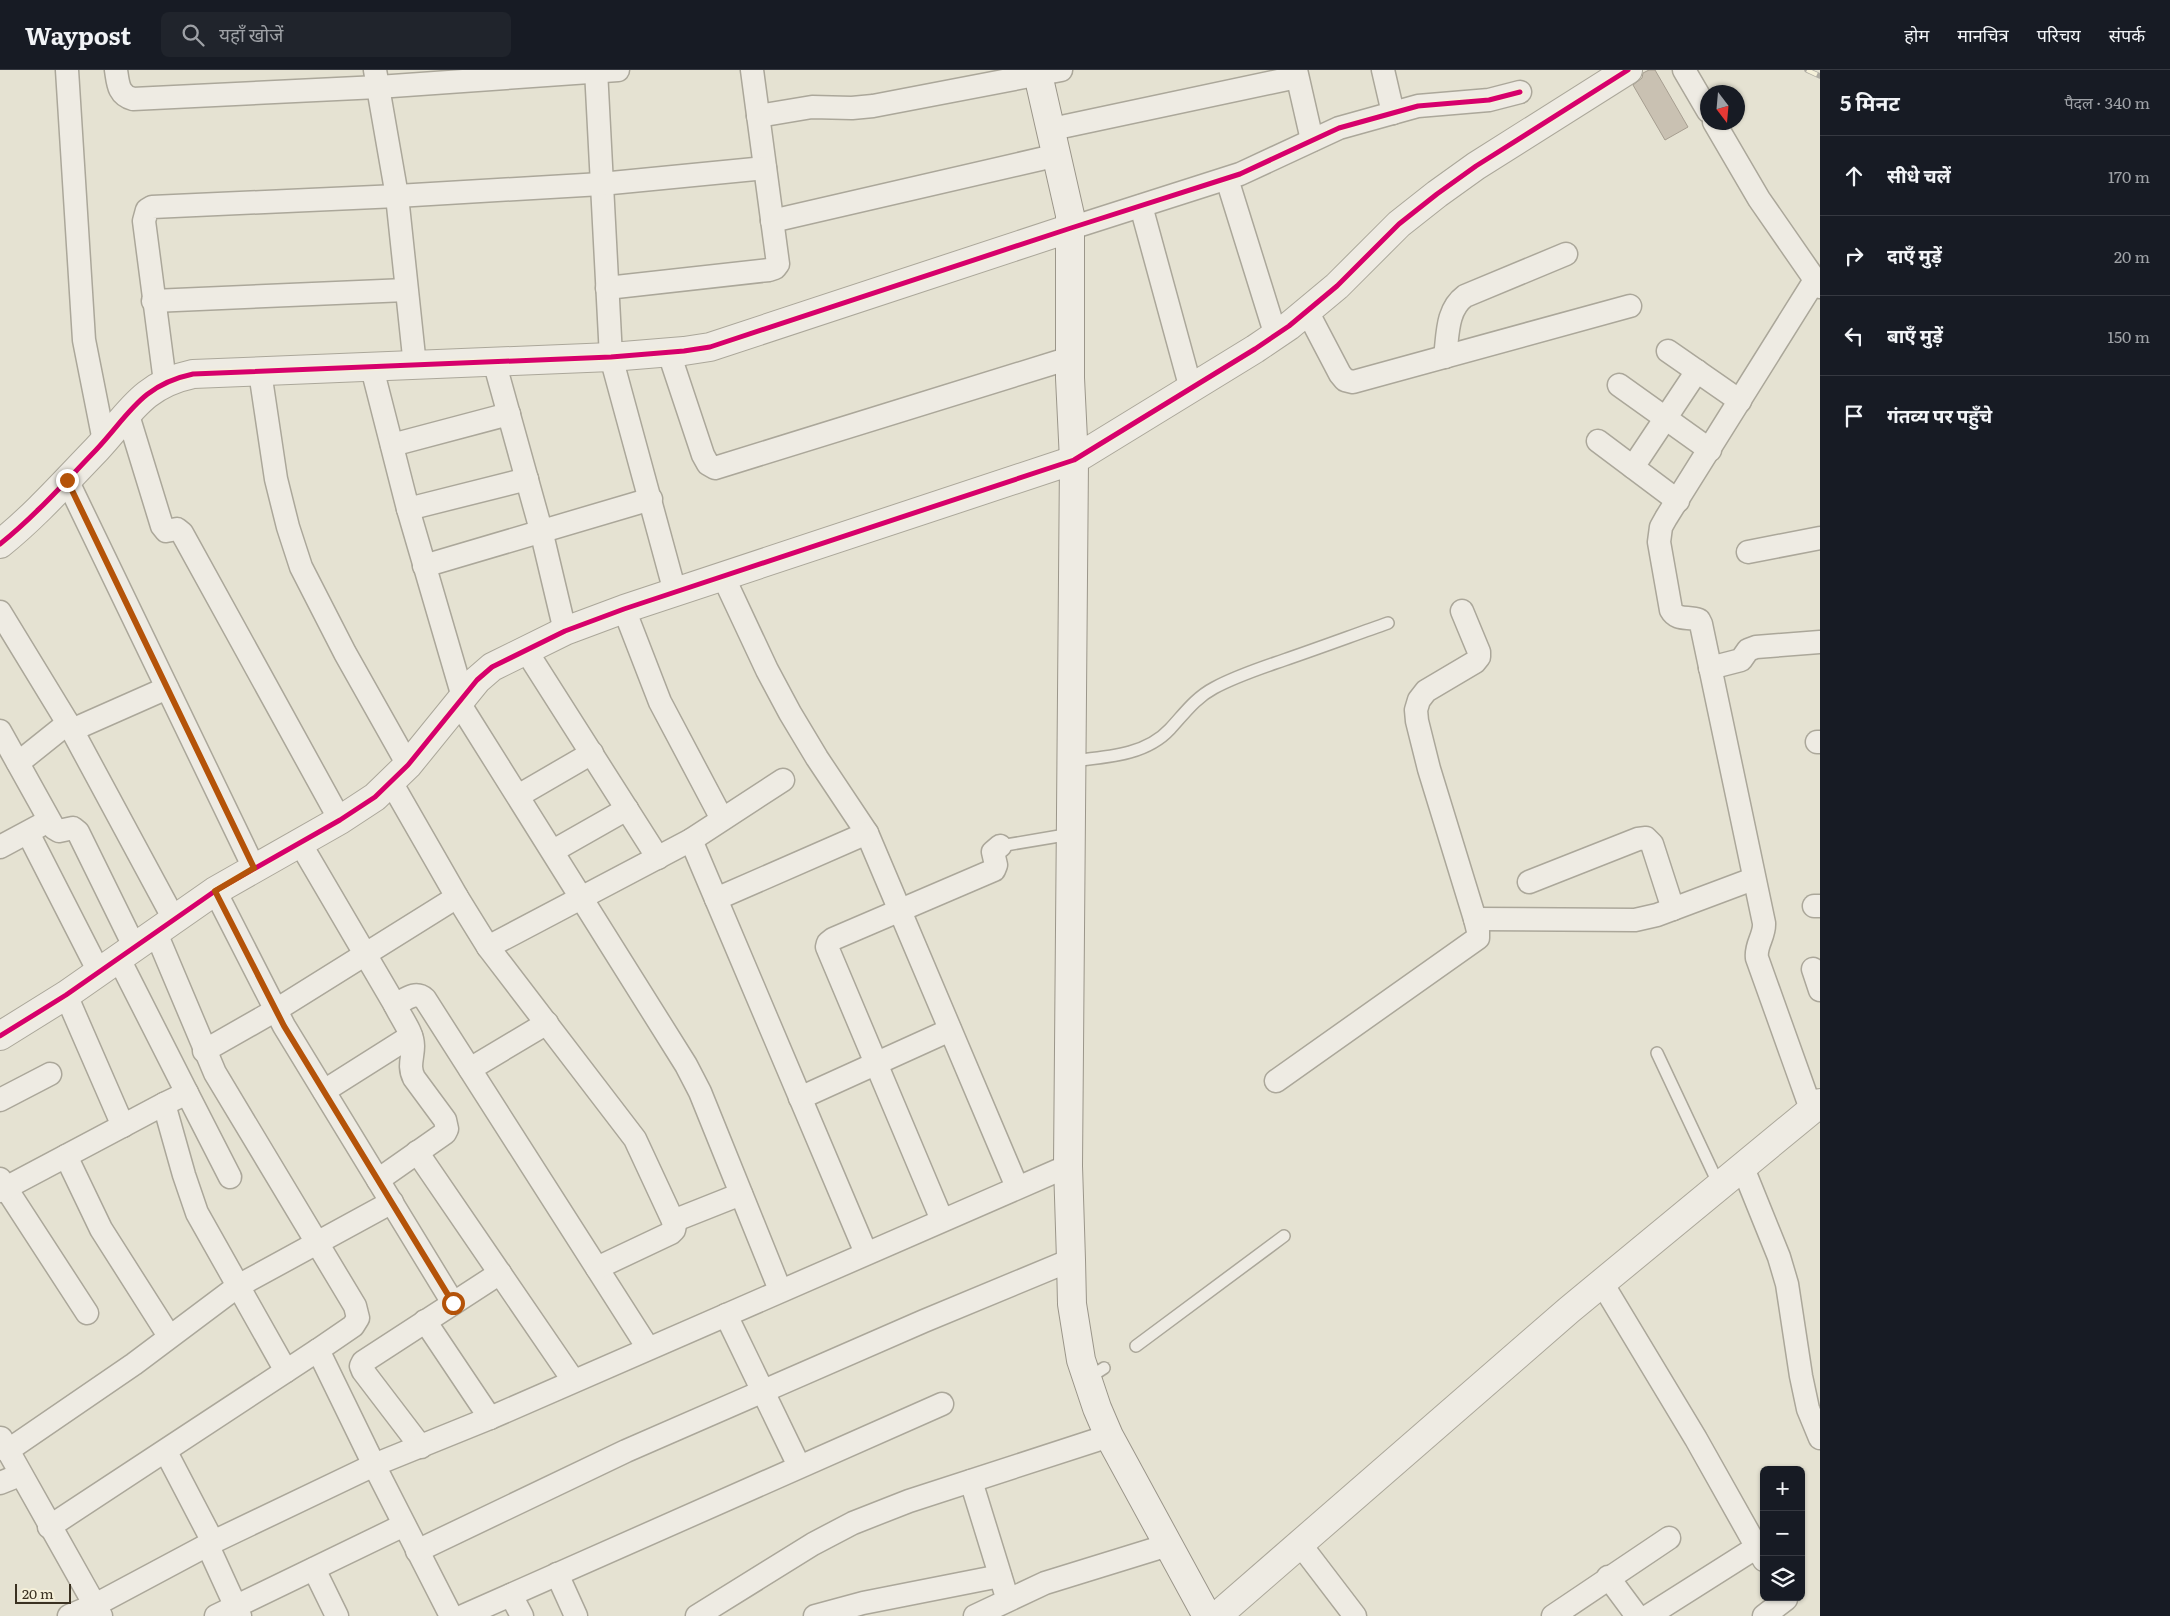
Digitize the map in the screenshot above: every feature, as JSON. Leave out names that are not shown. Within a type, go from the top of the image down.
[{"type":"street","points":[[67,70],[84,340],[104,441]]},
{"type":"street","points":[[116,70],[120,92],[125,97],[133,99],[376,78],[603,71],[601,184],[611,357],[675,592]]},
{"type":"street","points":[[607,288],[775,268],[778,259],[752,70]]},
{"type":"street","points":[[1383,70],[1394,113]]},
{"type":"street","points":[[0,1036],[66,995],[215,891],[340,820],[375,797],[400,773],[477,680],[492,667],[565,631],[624,609],[1074,460],[1276,336],[1337,286],[1400,224],[1436,194],[1476,166],[1628,70]]},
{"type":"street","points":[[1684,70],[1700,97]]},
{"type":"street","points":[[758,116],[812,107],[852,108],[873,106],[1046,72],[1052,128],[1071,228],[1070,358],[1074,460],[1068,1166],[1072,1304],[1081,1360],[1096,1374],[1097,1408],[1109,1436],[1207,1616]]},
{"type":"street","points":[[1052,128],[1297,74],[1312,140]]},
{"type":"street","points":[[376,78],[397,196],[414,366]]},
{"type":"street","points":[[0,544],[67,480],[138,401],[165,382],[193,374],[611,357],[710,347],[1227,178],[1265,163],[1339,128],[1433,104],[1489,100],[1520,92]]},
{"type":"street","points":[[1217,1616],[1602,1283],[1816,1106],[1757,958],[1756,951],[1764,932],[1699,620],[1678,618],[1674,616],[1671,610],[1659,535],[1660,527],[1817,283],[1759,199],[1719,130]]},
{"type":"street","points":[[772,221],[1058,156]]},
{"type":"street","points":[[165,382],[144,221],[147,210],[152,207],[397,196],[601,184],[765,168]]},
{"type":"street","points":[[1227,178],[1276,336]]},
{"type":"street","points":[[1141,206],[1191,389]]},
{"type":"street","points":[[1446,357],[1452,312],[1458,301],[1464,296],[1566,254]]},
{"type":"street","points":[[153,301],[406,290]]},
{"type":"street","points":[[1307,311],[1340,374],[1345,380],[1353,382],[1630,306]]},
{"type":"street","points":[[1668,351],[1740,401]]},
{"type":"street","points":[[669,352],[704,455],[708,464],[715,468],[1070,358]]},
{"type":"street","points":[[494,361],[541,530],[565,631]]},
{"type":"street","points":[[372,368],[408,509],[461,700],[518,796],[686,1065],[700,1092],[780,1290]]},
{"type":"street","points":[[1633,468],[1697,371]]},
{"type":"street","points":[[260,372],[276,479],[288,527],[301,567],[345,653],[457,898],[488,947],[635,1139],[674,1221],[676,1228],[671,1233],[598,1268]]},
{"type":"street","points":[[1619,385],[1710,450]]},
{"type":"street","points":[[127,412],[164,529],[168,532],[177,529],[182,533],[340,820]]},
{"type":"street","points":[[392,445],[509,414]]},
{"type":"street","points":[[1598,441],[1678,500]]},
{"type":"street","points":[[408,509],[527,479]]},
{"type":"street","points":[[67,480],[254,868]]},
{"type":"street","points":[[424,566],[651,499]]},
{"type":"street","points":[[1748,552],[1820,538]]},
{"type":"street","points":[[723,576],[767,670],[790,713],[817,758],[867,833],[1018,1188]]},
{"type":"street","points":[[624,609],[660,702],[722,819]]},
{"type":"street","points":[[1276,1081],[1478,938],[1476,918],[1429,769],[1416,710],[1419,700],[1426,691],[1475,662],[1479,657],[1479,652],[1462,611]]},
{"type":"street","points":[[0,612],[70,727],[137,947],[186,1092],[230,1178]]},
{"type":"street","points":[[1710,668],[1741,660],[1748,650],[1756,647],[1820,642]]},
{"type":"street","points":[[526,649],[658,858]]},
{"type":"street","points":[[18,763],[70,727],[168,688]]},
{"type":"street","points":[[0,731],[50,820],[59,831],[73,828],[78,832],[137,947],[204,1051],[232,1105],[358,1312],[358,1318],[353,1326],[166,1452],[50,1527]]},
{"type":"street","points":[[518,796],[592,754]]},
{"type":"street","points":[[488,947],[691,840],[783,780]]},
{"type":"street","points":[[553,851],[627,809]]},
{"type":"street","points":[[0,847],[50,820]]},
{"type":"street","points":[[28,833],[137,947]]},
{"type":"street","points":[[716,899],[867,833]]},
{"type":"street","points":[[1529,882],[1638,839],[1646,838],[1652,844],[1673,909]]},
{"type":"street","points":[[691,840],[866,1253]]},
{"type":"street","points":[[300,843],[395,1005],[411,1036],[413,1047],[410,1070],[444,1120],[447,1129],[445,1133],[378,1180]]},
{"type":"street","points":[[942,1220],[875,1064],[828,943],[833,939],[994,870],[996,865],[993,852],[1000,846]]},
{"type":"street","points":[[1476,918],[1635,920],[1673,909],[1753,879]]},
{"type":"street","points":[[215,891],[276,1010],[453,1303]]},
{"type":"street","points":[[204,1051],[276,1010],[457,898]]},
{"type":"street","points":[[66,995],[123,1126]]},
{"type":"street","points":[[395,1005],[414,995],[422,996],[648,1348]]},
{"type":"street","points":[[470,1069],[547,1023]]},
{"type":"street","points":[[800,1098],[950,1030]]},
{"type":"street","points":[[324,1091],[411,1036]]},
{"type":"street","points":[[0,1100],[50,1074]]},
{"type":"street","points":[[87,1313],[1,1186],[66,1156],[186,1092]]},
{"type":"street","points":[[164,1104],[197,1213],[286,1371]]},
{"type":"street","points":[[418,1152],[573,1380]]},
{"type":"street","points":[[66,1156],[102,1229],[169,1336]]},
{"type":"street","points":[[69,1616],[98,1610],[211,1544],[374,1465],[490,1418],[573,1380],[1068,1166]]},
{"type":"street","points":[[1743,1168],[1770,1233],[1784,1275],[1808,1409],[1820,1438]]},
{"type":"street","points":[[674,1221],[741,1194]]},
{"type":"street","points":[[98,1610],[50,1527],[10,1479],[3,1444],[134,1364],[238,1286],[392,1202]]},
{"type":"street","points":[[417,1551],[626,1452],[1071,1260]]},
{"type":"street","points":[[422,1447],[361,1366],[367,1358],[500,1273]]},
{"type":"street","points":[[1602,1283],[1696,1439],[1760,1553],[1648,1616]]},
{"type":"street","points":[[726,1315],[799,1466]]},
{"type":"street","points":[[425,1320],[490,1418]]},
{"type":"street","points":[[318,1350],[451,1616]]},
{"type":"street","points":[[463,1616],[942,1404]]},
{"type":"street","points":[[697,1616],[813,1544],[853,1523],[909,1501],[1109,1436]]},
{"type":"street","points":[[166,1452],[211,1544],[230,1613],[314,1568],[404,1525]]},
{"type":"street","points":[[971,1481],[1007,1599]]},
{"type":"street","points":[[1553,1616],[1608,1577],[1669,1538]]},
{"type":"street","points":[[1300,1544],[1354,1616]]},
{"type":"street","points":[[975,1616],[1007,1599],[1045,1583],[1168,1545]]},
{"type":"street","points":[[314,1568],[337,1616]]},
{"type":"street","points":[[557,1574],[576,1616]]},
{"type":"street","points":[[815,1616],[863,1603],[1000,1576]]},
{"type":"street","points":[[1608,1577],[1636,1616]]},
{"type":"street","points":[[511,1595],[522,1616]]},
{"type":"street","points":[[1764,1616],[1789,1604]]},
{"type":"lane","points":[[1071,761],[1120,755],[1137,750],[1152,743],[1169,731],[1197,698],[1213,688],[1238,676],[1388,623]]},
{"type":"lane","points":[[1000,846],[1071,834]]},
{"type":"lane","points":[[1658,1053],[1720,1186]]},
{"type":"lane","points":[[1136,1346],[1284,1236]]},
{"type":"building","points":[[1655,70],[1688,127],[1665,140],[1633,85],[1642,78],[1643,73]]},
{"type":"railway","points":[[1807,70],[1820,76]]},
{"type":"cycle path","points":[[0,1036],[66,995],[215,891],[340,820],[375,797],[408,765],[477,680],[492,667],[565,631],[624,609],[1074,460],[1255,349],[1289,326],[1337,286],[1399,224],[1437,194],[1476,166],[1628,70]]},
{"type":"cycle path","points":[[0,544],[50,498],[96,450],[137,403],[148,394],[175,379],[193,374],[611,357],[710,347],[1240,174],[1339,128],[1418,106],[1489,100],[1520,92]]},
{"type":"route","points":[[67,480],[254,868],[215,891],[284,1026],[453,1303]]}]
